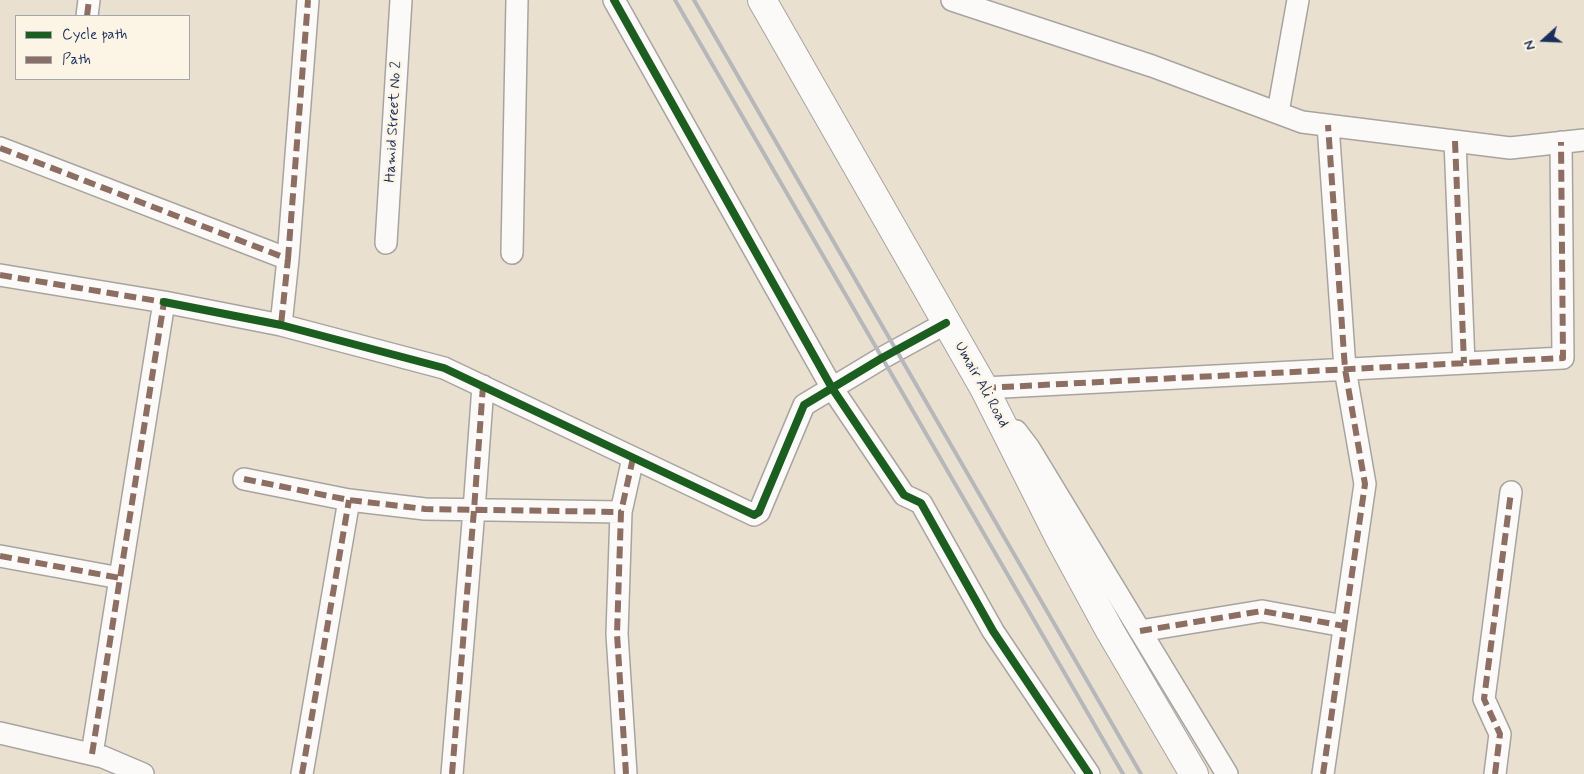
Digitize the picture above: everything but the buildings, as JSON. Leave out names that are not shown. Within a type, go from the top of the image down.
[{"type":"street","points":[[87,15],[89,0]]},
{"type":"street","points":[[281,325],[288,259],[308,0]]},
{"type":"street","name":"Hamid Street No 2","points":[[386,243],[401,0]]},
{"type":"street","points":[[512,253],[517,0]]},
{"type":"street","points":[[614,0],[832,388],[904,495],[921,503],[993,631],[1089,774]]},
{"type":"street","name":"Umair Ali Road","points":[[762,0],[984,388],[1105,623],[1194,774]]},
{"type":"street","points":[[952,0],[1152,66],[1302,122],[1510,148],[1584,140]]},
{"type":"street","points":[[1278,112],[1298,0]]},
{"type":"street","points":[[1323,774],[1365,484],[1345,369],[1328,125]]},
{"type":"street","points":[[1455,141],[1464,363]]},
{"type":"street","points":[[984,388],[1562,358],[1561,142]]},
{"type":"street","points":[[0,148],[288,259]]},
{"type":"street","points":[[0,275],[164,302],[281,325],[444,368],[754,515],[759,512],[804,405],[946,323]]},
{"type":"street","points":[[92,754],[164,302]]},
{"type":"street","points":[[452,774],[483,386]]},
{"type":"street","points":[[984,388],[1029,448],[1227,774]]},
{"type":"street","points":[[626,774],[617,634],[621,512],[633,458]]},
{"type":"street","points":[[244,479],[349,500],[425,509],[621,512]]},
{"type":"street","points":[[1495,774],[1500,734],[1484,699],[1511,492]]},
{"type":"street","points":[[302,774],[349,500]]},
{"type":"street","points":[[0,556],[120,578]]},
{"type":"street","points":[[1140,631],[1262,611],[1344,626]]},
{"type":"street","points":[[0,733],[103,756],[143,774]]},
{"type":"railway","points":[[675,0],[1123,774]]},
{"type":"railway","points":[[694,0],[1141,774]]},
{"type":"marked path","points":[[87,15],[89,0]]},
{"type":"marked path","points":[[288,259],[308,0]]},
{"type":"marked path","points":[[1323,774],[1365,484],[1345,369],[1328,125]]},
{"type":"marked path","points":[[1455,141],[1464,363]]},
{"type":"marked path","points":[[984,388],[1563,358],[1561,142]]},
{"type":"marked path","points":[[0,148],[288,259],[281,325]]},
{"type":"marked path","points":[[0,275],[164,302],[92,754]]},
{"type":"marked path","points":[[452,774],[483,386]]},
{"type":"marked path","points":[[626,774],[617,634],[621,512],[633,458]]},
{"type":"marked path","points":[[244,479],[349,500],[425,509],[621,512]]},
{"type":"marked path","points":[[1495,774],[1500,734],[1484,699],[1511,492]]},
{"type":"marked path","points":[[302,774],[349,500]]},
{"type":"marked path","points":[[0,556],[120,578]]},
{"type":"marked path","points":[[1140,631],[1262,611],[1344,626]]},
{"type":"cycle path","points":[[614,0],[832,388],[904,495],[921,503],[993,631],[1089,774]]},
{"type":"cycle path","points":[[164,302],[281,325],[444,368],[754,515],[759,512],[804,405],[882,358],[946,323]]}]
